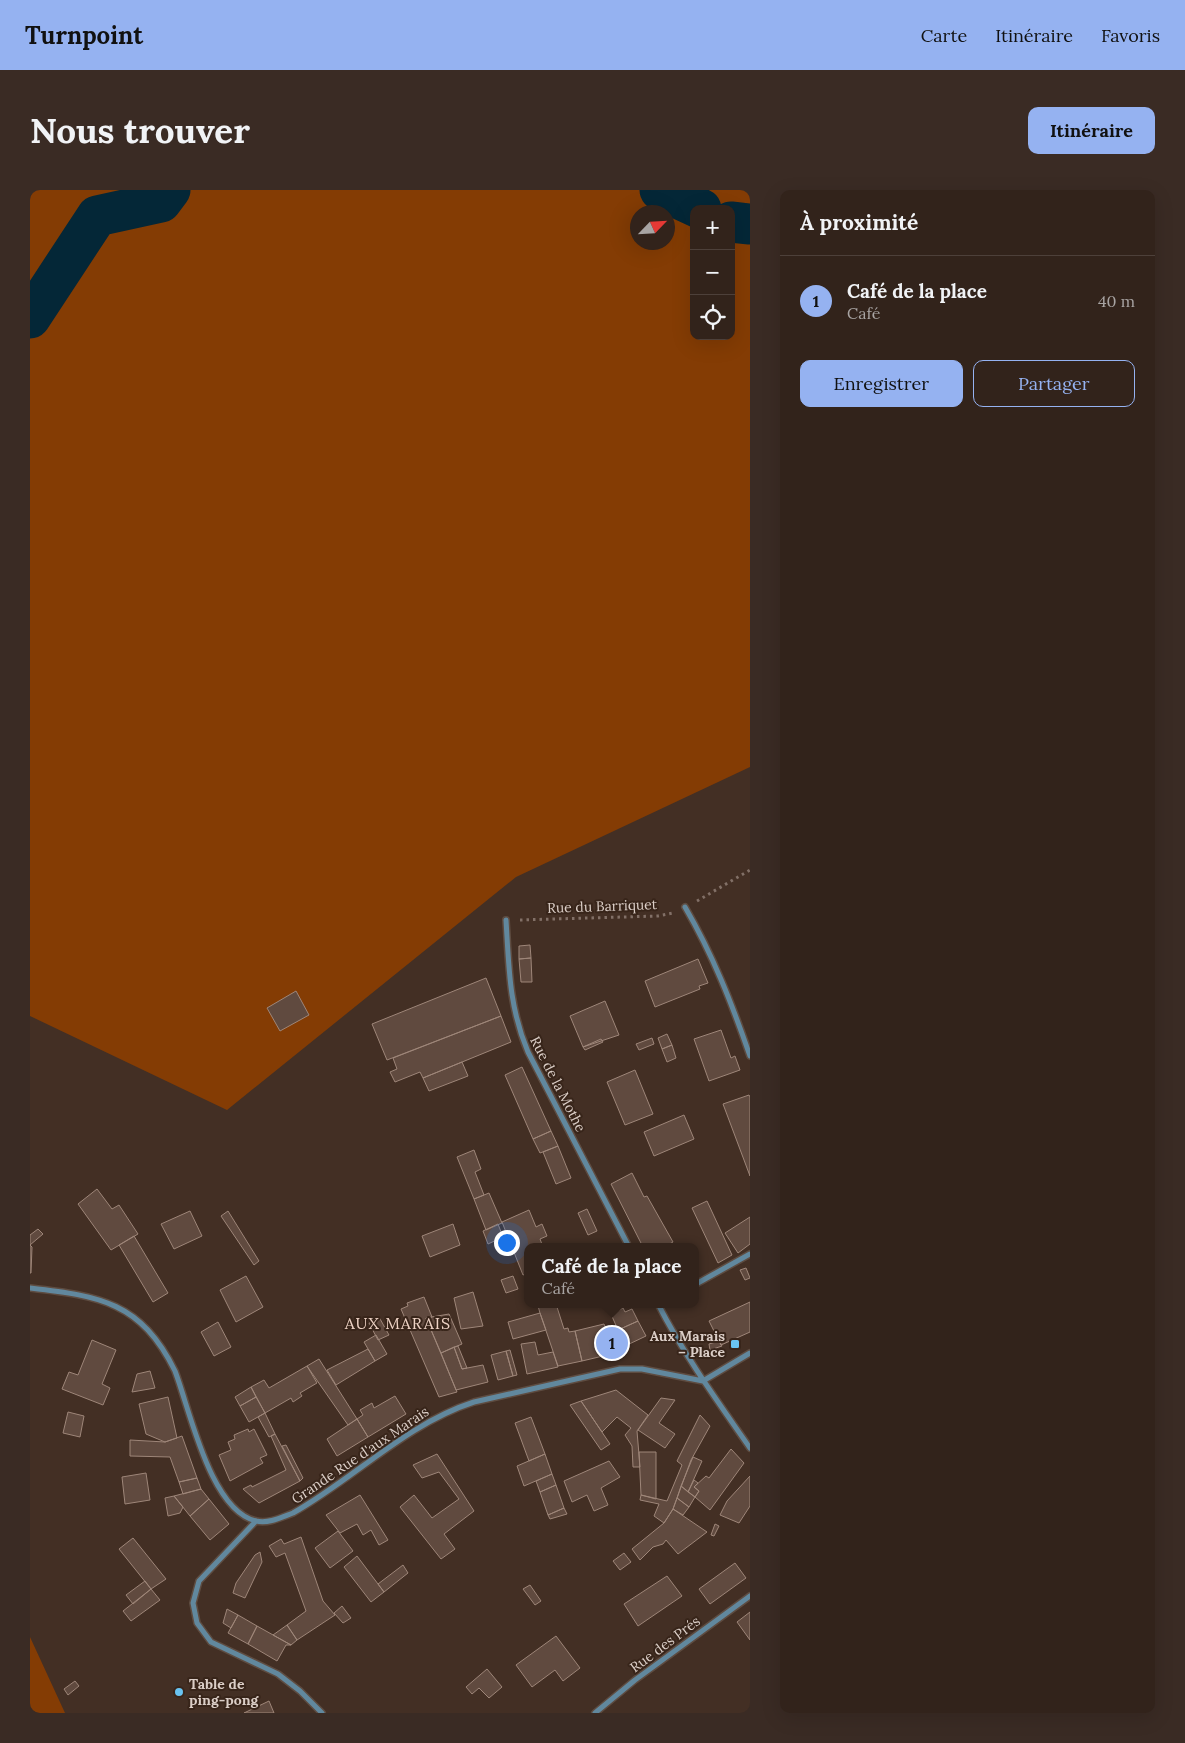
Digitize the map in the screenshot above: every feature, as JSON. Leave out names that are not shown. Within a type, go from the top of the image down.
[{"type":"street","points":[[686,907],[724,982],[750,1056]]},
{"type":"street","name":"Rue de la Mothe","points":[[506,920],[511,997],[517,1025],[528,1052],[627,1243]]},
{"type":"street","points":[[699,1282],[750,1254]]},
{"type":"street","points":[[30,1288],[78,1294],[106,1301],[133,1316],[146,1328],[166,1353],[218,1486],[234,1507],[256,1521],[199,1581],[193,1603],[197,1623],[211,1642],[278,1674],[300,1691],[322,1713]]},
{"type":"street","points":[[661,1308],[675,1336],[703,1381],[750,1448]]},
{"type":"street","points":[[703,1381],[750,1353]]},
{"type":"street","name":"Grande Rue d'aux Marais","points":[[256,1521],[272,1520],[293,1513],[421,1426],[455,1408],[474,1402],[620,1369],[642,1369],[703,1381]]},
{"type":"street","name":"Rue des Prés","points":[[596,1713],[635,1680],[750,1596]]},
{"type":"path","name":"Rue du Barriquet","points":[[506,920],[658,916],[673,913],[750,870]]},
{"type":"shaded area","points":[[30,190],[750,190],[750,767],[516,877],[227,1110],[30,1016]]},
{"type":"shaded area","points":[[30,1637],[65,1713],[30,1713]]},
{"type":"building","points":[[530,945],[531,958],[519,959],[519,946]]},
{"type":"building","points":[[531,958],[532,982],[521,982],[519,959]]},
{"type":"building","points":[[698,959],[708,983],[699,986],[700,989],[655,1007],[645,981]]},
{"type":"building","points":[[486,978],[501,1016],[387,1060],[372,1024]]},
{"type":"building","points":[[296,991],[309,1015],[280,1031],[267,1008]]},
{"type":"building","points":[[605,1001],[619,1035],[583,1047],[570,1016]]},
{"type":"building","points":[[501,1016],[511,1042],[423,1078],[420,1072],[395,1082],[390,1072],[397,1069],[393,1058]]},
{"type":"building","points":[[721,1030],[731,1058],[735,1056],[740,1070],[709,1081],[694,1039]]},
{"type":"building","points":[[667,1034],[672,1045],[662,1049],[658,1038]]},
{"type":"building","points":[[652,1038],[654,1044],[639,1050],[636,1044]]},
{"type":"building","points":[[601,1039],[603,1042],[585,1050],[583,1047]]},
{"type":"building","points":[[672,1045],[676,1058],[667,1062],[662,1049]]},
{"type":"building","points":[[462,1062],[468,1076],[429,1091],[423,1078]]},
{"type":"building","points":[[522,1067],[551,1131],[533,1139],[505,1075]]},
{"type":"building","points":[[635,1070],[653,1114],[625,1125],[607,1082]]},
{"type":"building","points":[[749,1095],[750,1097],[750,1176],[723,1104]]},
{"type":"building","points":[[684,1115],[694,1139],[654,1156],[644,1132]]},
{"type":"building","points":[[551,1131],[558,1146],[540,1153],[533,1139]]},
{"type":"building","points":[[558,1146],[571,1178],[556,1184],[543,1152]]},
{"type":"building","points":[[474,1150],[481,1169],[475,1172],[484,1195],[474,1199],[457,1157]]},
{"type":"building","points":[[632,1173],[644,1197],[647,1196],[673,1242],[641,1243],[611,1184]]},
{"type":"building","points":[[97,1189],[112,1209],[119,1205],[138,1234],[111,1250],[78,1204]]},
{"type":"building","points":[[489,1193],[502,1223],[486,1230],[474,1199]]},
{"type":"building","points":[[707,1201],[732,1255],[718,1263],[692,1208]]},
{"type":"building","points":[[587,1209],[597,1231],[588,1235],[578,1213]]},
{"type":"building","points":[[529,1210],[536,1227],[542,1224],[547,1236],[540,1239],[542,1243],[524,1243],[524,1275],[523,1275],[502,1222]]},
{"type":"building","points":[[190,1211],[202,1236],[174,1249],[161,1224]]},
{"type":"building","points":[[228,1211],[259,1261],[254,1265],[221,1216]]},
{"type":"building","points":[[750,1217],[750,1244],[738,1253],[725,1233]]},
{"type":"building","points":[[453,1224],[460,1245],[430,1257],[422,1236]]},
{"type":"building","points":[[498,1224],[503,1237],[488,1244],[483,1231]]},
{"type":"building","points":[[38,1229],[43,1234],[30,1245],[30,1235]]},
{"type":"building","points":[[134,1236],[168,1293],[153,1302],[119,1245]]},
{"type":"building","points":[[30,1245],[32,1247],[31,1273],[30,1273]]},
{"type":"building","points":[[746,1268],[750,1278],[745,1280],[740,1270]]},
{"type":"building","points":[[246,1276],[263,1307],[236,1322],[220,1290]]},
{"type":"building","points":[[513,1276],[518,1289],[506,1293],[501,1280]]},
{"type":"building","points":[[473,1292],[483,1326],[461,1329],[454,1298]]},
{"type":"building","points":[[424,1297],[432,1317],[426,1318],[457,1392],[439,1397],[401,1309],[408,1306],[407,1303]]},
{"type":"building","points":[[750,1302],[750,1332],[721,1345],[709,1321]]},
{"type":"building","points":[[539,1308],[557,1308],[564,1329],[568,1328],[569,1332],[575,1331],[582,1361],[558,1366]]},
{"type":"building","points":[[623,1308],[625,1312],[632,1309],[638,1321],[618,1330],[611,1314]]},
{"type":"building","points":[[540,1313],[546,1330],[513,1339],[508,1322]]},
{"type":"building","points":[[449,1314],[462,1344],[441,1353],[426,1318]]},
{"type":"building","points":[[379,1317],[389,1335],[378,1340],[369,1323]]},
{"type":"building","points":[[638,1321],[646,1336],[625,1346],[618,1330]]},
{"type":"building","points":[[218,1322],[231,1347],[214,1356],[201,1332]]},
{"type":"building","points":[[604,1324],[611,1339],[620,1334],[625,1346],[603,1356],[582,1361],[575,1331]]},
{"type":"building","points":[[616,1326],[620,1334],[611,1339],[607,1330]]},
{"type":"building","points":[[376,1335],[387,1354],[375,1361],[364,1342]]},
{"type":"building","points":[[92,1340],[116,1350],[102,1384],[110,1388],[103,1405],[62,1389],[69,1372],[78,1375]]},
{"type":"building","points":[[719,1341],[722,1346],[710,1350],[709,1344]]},
{"type":"building","points":[[535,1342],[538,1355],[553,1352],[558,1367],[527,1374],[521,1344]]},
{"type":"building","points":[[458,1346],[467,1368],[462,1369],[454,1347]]},
{"type":"building","points":[[454,1347],[462,1369],[483,1365],[488,1382],[456,1390],[441,1353]]},
{"type":"building","points":[[368,1349],[375,1361],[336,1385],[327,1370]]},
{"type":"building","points":[[510,1350],[517,1375],[513,1376],[506,1351]]},
{"type":"building","points":[[506,1351],[513,1376],[498,1380],[491,1355]]},
{"type":"building","points":[[319,1359],[357,1419],[348,1425],[307,1366]]},
{"type":"building","points":[[307,1366],[317,1383],[300,1393],[302,1396],[293,1402],[291,1398],[265,1413],[251,1387],[264,1380],[269,1388]]},
{"type":"building","points":[[150,1371],[155,1388],[132,1392],[137,1374]]},
{"type":"building","points":[[251,1387],[256,1397],[240,1406],[235,1397]]},
{"type":"building","points":[[616,1390],[648,1415],[637,1431],[640,1467],[633,1467],[632,1446],[625,1435],[631,1428],[617,1417],[602,1432],[581,1401]]},
{"type":"building","points":[[395,1396],[406,1414],[368,1437],[357,1419],[363,1415],[360,1410],[372,1403],[374,1408]]},
{"type":"building","points":[[168,1397],[177,1438],[165,1442],[146,1434],[139,1404]]},
{"type":"building","points":[[256,1397],[265,1413],[249,1422],[240,1406]]},
{"type":"building","points":[[661,1398],[675,1400],[659,1423],[675,1434],[665,1448],[638,1430]]},
{"type":"building","points":[[581,1401],[610,1444],[601,1450],[570,1405]]},
{"type":"building","points":[[68,1412],[84,1416],[80,1437],[63,1433]]},
{"type":"building","points":[[265,1413],[275,1434],[269,1437],[258,1417]]},
{"type":"building","points":[[700,1415],[710,1426],[691,1460],[673,1509],[664,1523],[654,1516],[659,1504],[640,1500],[641,1495],[667,1501],[682,1465],[677,1461]]},
{"type":"building","points":[[531,1417],[545,1454],[529,1461],[515,1423]]},
{"type":"building","points":[[357,1419],[368,1437],[337,1456],[327,1439]]},
{"type":"building","points":[[248,1429],[249,1432],[254,1429],[267,1455],[260,1458],[263,1463],[230,1481],[219,1455],[231,1450],[228,1442],[235,1439],[234,1435]]},
{"type":"building","points":[[275,1434],[300,1481],[259,1503],[243,1489],[251,1485],[252,1487],[286,1470],[271,1436]]},
{"type":"building","points":[[182,1436],[197,1478],[179,1482],[170,1457],[130,1456],[130,1440],[165,1442]]},
{"type":"building","points":[[286,1445],[303,1478],[300,1481],[282,1446]]},
{"type":"building","points":[[731,1449],[744,1463],[710,1510],[695,1497],[699,1491],[694,1487],[706,1476],[709,1478]]},
{"type":"building","points":[[639,1452],[656,1452],[656,1499],[641,1495]]},
{"type":"building","points":[[437,1454],[474,1511],[444,1534],[455,1549],[441,1559],[400,1507],[414,1495],[432,1518],[459,1499],[439,1472],[422,1478],[413,1465]]},
{"type":"building","points":[[545,1454],[552,1474],[524,1486],[517,1466]]},
{"type":"building","points":[[693,1457],[702,1461],[688,1492],[681,1486]]},
{"type":"building","points":[[609,1461],[620,1477],[601,1488],[608,1505],[594,1511],[587,1495],[572,1502],[564,1481]]},
{"type":"building","points":[[146,1473],[150,1500],[125,1504],[122,1477]]},
{"type":"building","points":[[552,1474],[556,1485],[540,1492],[536,1481]]},
{"type":"building","points":[[750,1476],[750,1506],[739,1523],[720,1515],[727,1501]]},
{"type":"building","points":[[197,1478],[201,1489],[183,1494],[179,1482]]},
{"type":"building","points":[[694,1480],[698,1483],[694,1487],[699,1491],[695,1497],[688,1492]]},
{"type":"building","points":[[556,1485],[564,1508],[548,1515],[540,1492]]},
{"type":"building","points":[[681,1486],[695,1497],[689,1507],[677,1498]]},
{"type":"building","points":[[201,1489],[209,1499],[190,1516],[174,1496]]},
{"type":"building","points":[[360,1495],[388,1540],[379,1545],[371,1530],[363,1535],[357,1524],[340,1533],[326,1515]]},
{"type":"building","points":[[174,1496],[183,1507],[180,1513],[168,1516],[165,1498]]},
{"type":"building","points":[[677,1498],[689,1507],[683,1515],[673,1509]]},
{"type":"building","points":[[209,1499],[229,1524],[210,1540],[190,1516]]},
{"type":"building","points":[[564,1508],[567,1514],[550,1519],[548,1515]]},
{"type":"building","points":[[673,1509],[707,1532],[678,1554],[666,1540],[663,1544],[653,1547],[640,1560],[632,1549],[664,1523]]},
{"type":"building","points":[[715,1524],[719,1526],[714,1536],[711,1535]]},
{"type":"building","points":[[338,1531],[353,1551],[330,1568],[315,1548]]},
{"type":"building","points":[[301,1537],[323,1601],[335,1615],[297,1640],[287,1625],[306,1611],[285,1553],[276,1557],[269,1546],[281,1539],[284,1544]]},
{"type":"building","points":[[133,1538],[166,1579],[151,1589],[119,1549]]},
{"type":"building","points":[[260,1552],[262,1562],[245,1598],[233,1593],[236,1583],[255,1555]]},
{"type":"building","points":[[624,1553],[631,1562],[620,1570],[613,1561]]},
{"type":"building","points":[[357,1556],[384,1592],[371,1602],[344,1567]]},
{"type":"building","points":[[735,1563],[746,1578],[710,1604],[699,1589]]},
{"type":"building","points":[[403,1565],[408,1573],[384,1592],[378,1584]]},
{"type":"building","points":[[667,1576],[682,1596],[638,1626],[624,1604]]},
{"type":"building","points":[[145,1581],[151,1589],[133,1604],[126,1595]]},
{"type":"building","points":[[530,1585],[541,1601],[535,1605],[523,1589]]},
{"type":"building","points":[[151,1589],[160,1600],[131,1621],[123,1611]]},
{"type":"building","points":[[342,1606],[351,1618],[343,1623],[334,1613]]},
{"type":"building","points":[[227,1609],[238,1615],[231,1628],[223,1623]]},
{"type":"building","points":[[750,1612],[750,1640],[737,1622]]},
{"type":"building","points":[[238,1615],[257,1626],[248,1644],[228,1633]]},
{"type":"building","points":[[287,1625],[297,1640],[291,1645],[273,1635]]},
{"type":"building","points":[[257,1626],[291,1645],[286,1645],[277,1661],[248,1644]]},
{"type":"building","points":[[556,1636],[580,1668],[563,1681],[555,1670],[532,1687],[516,1665]]},
{"type":"building","points":[[487,1669],[502,1687],[489,1698],[479,1688],[472,1694],[466,1687]]},
{"type":"building","points":[[75,1681],[79,1686],[68,1695],[64,1689]]},
{"type":"building","points":[[269,1701],[274,1713],[244,1713]]},
{"type":"waterway","points":[[30,318],[97,216],[161,202],[170,190]]},
{"type":"waterway","points":[[660,190],[692,205]]},
{"type":"waterway","points":[[735,222],[750,224]]},
{"type":"place","name":"Café de la place","points":[[612,1343]]},
{"type":"place","name":"Aux Marais – Place","points":[[735,1344]]},
{"type":"place","name":"Table de ping-pong","points":[[179,1692]]},
{"type":"district","name":"AUX MARAIS","points":[[398,1323]]}]
